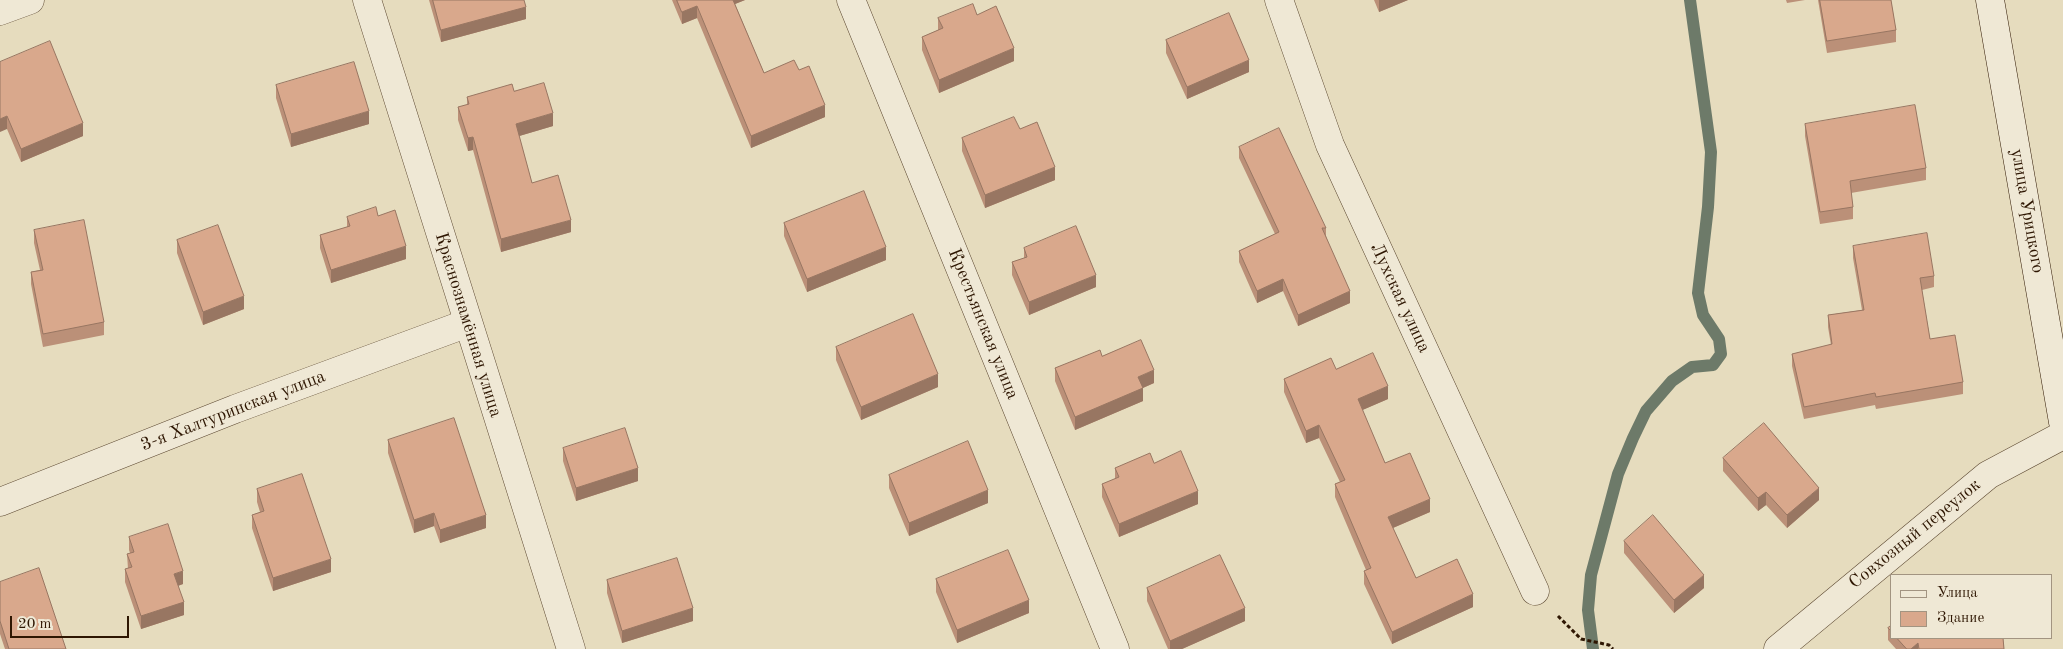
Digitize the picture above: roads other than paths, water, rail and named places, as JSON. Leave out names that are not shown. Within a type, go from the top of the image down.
[{"type":"street","points":[[0,11],[30,0]]},
{"type":"street","name":"Краснознамённая улица","points":[[366,0],[571,649]]},
{"type":"street","name":"Крестьянская улица","points":[[851,0],[1115,649]]},
{"type":"street","name":"Лухская улица","points":[[1279,0],[1330,145],[1535,591]]},
{"type":"street","name":"улица Урицкого","points":[[1990,0],[2063,422]]},
{"type":"street","name":"3-я Халтуринская улица","points":[[0,502],[235,409],[468,323]]},
{"type":"street","name":"Совхозный переулок","points":[[1778,649],[1988,475],[2063,435]]},
{"type":"waterway","points":[[1593,649],[1588,610],[1591,575],[1618,474],[1633,438],[1646,411],[1672,381],[1692,367],[1713,365],[1721,354],[1719,339],[1703,315],[1698,293],[1708,207],[1711,152],[1690,0]]}]
